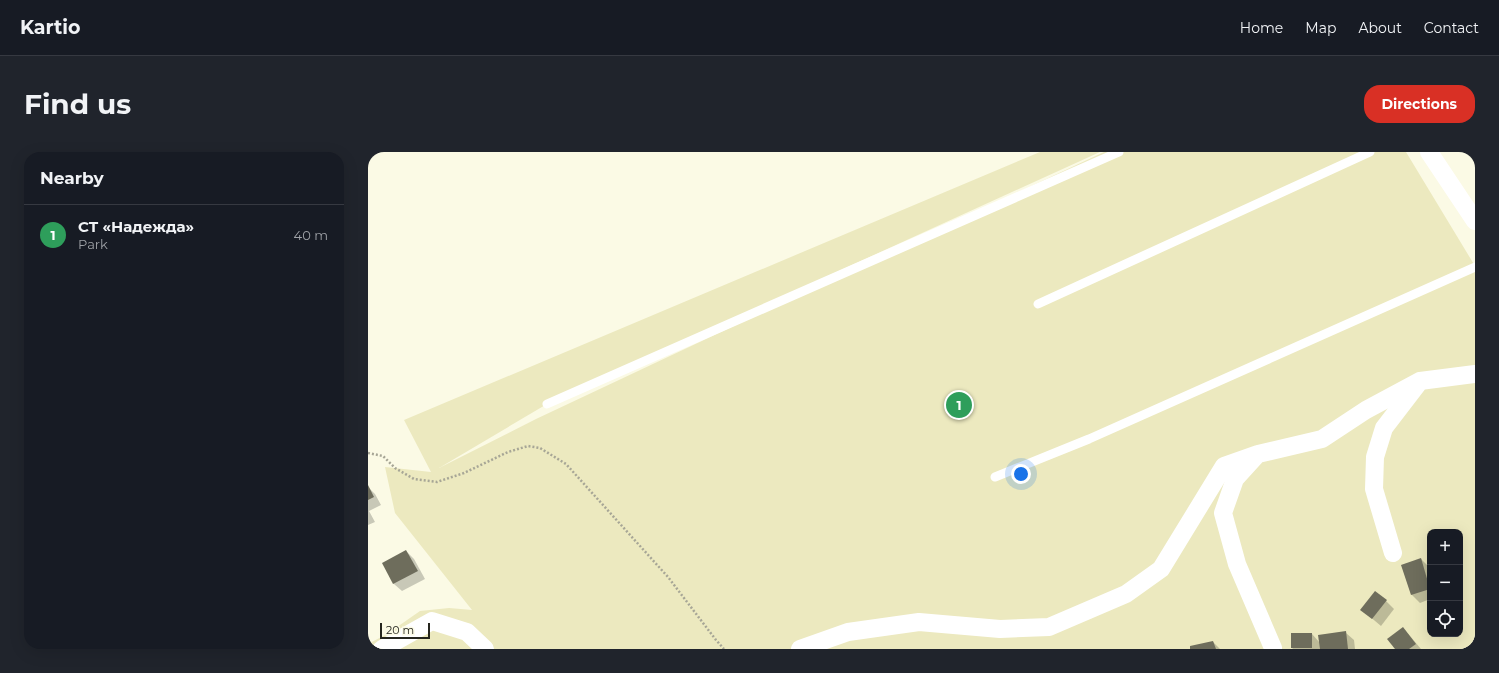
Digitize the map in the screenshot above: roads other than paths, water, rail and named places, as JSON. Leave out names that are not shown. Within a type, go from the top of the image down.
[{"type":"street","points":[[1429,152],[1475,221]]},
{"type":"street","points":[[800,649],[848,632],[919,622],[1000,629],[1049,627],[1126,594],[1161,569],[1224,466],[1258,454],[1322,439],[1366,410],[1420,381],[1475,374]]},
{"type":"street","points":[[1393,553],[1374,489],[1375,457],[1384,428],[1420,381]]},
{"type":"street","points":[[1258,454],[1235,479],[1223,513],[1237,564],[1273,648]]},
{"type":"street","points":[[382,649],[432,621],[467,632],[485,649]]},
{"type":"lane","points":[[547,404],[1119,152]]},
{"type":"lane","points":[[1038,304],[1370,152]]},
{"type":"lane","points":[[995,478],[1090,439],[1475,267]]},
{"type":"place","name":"СТ «Надежда»","points":[[959,405]]}]
